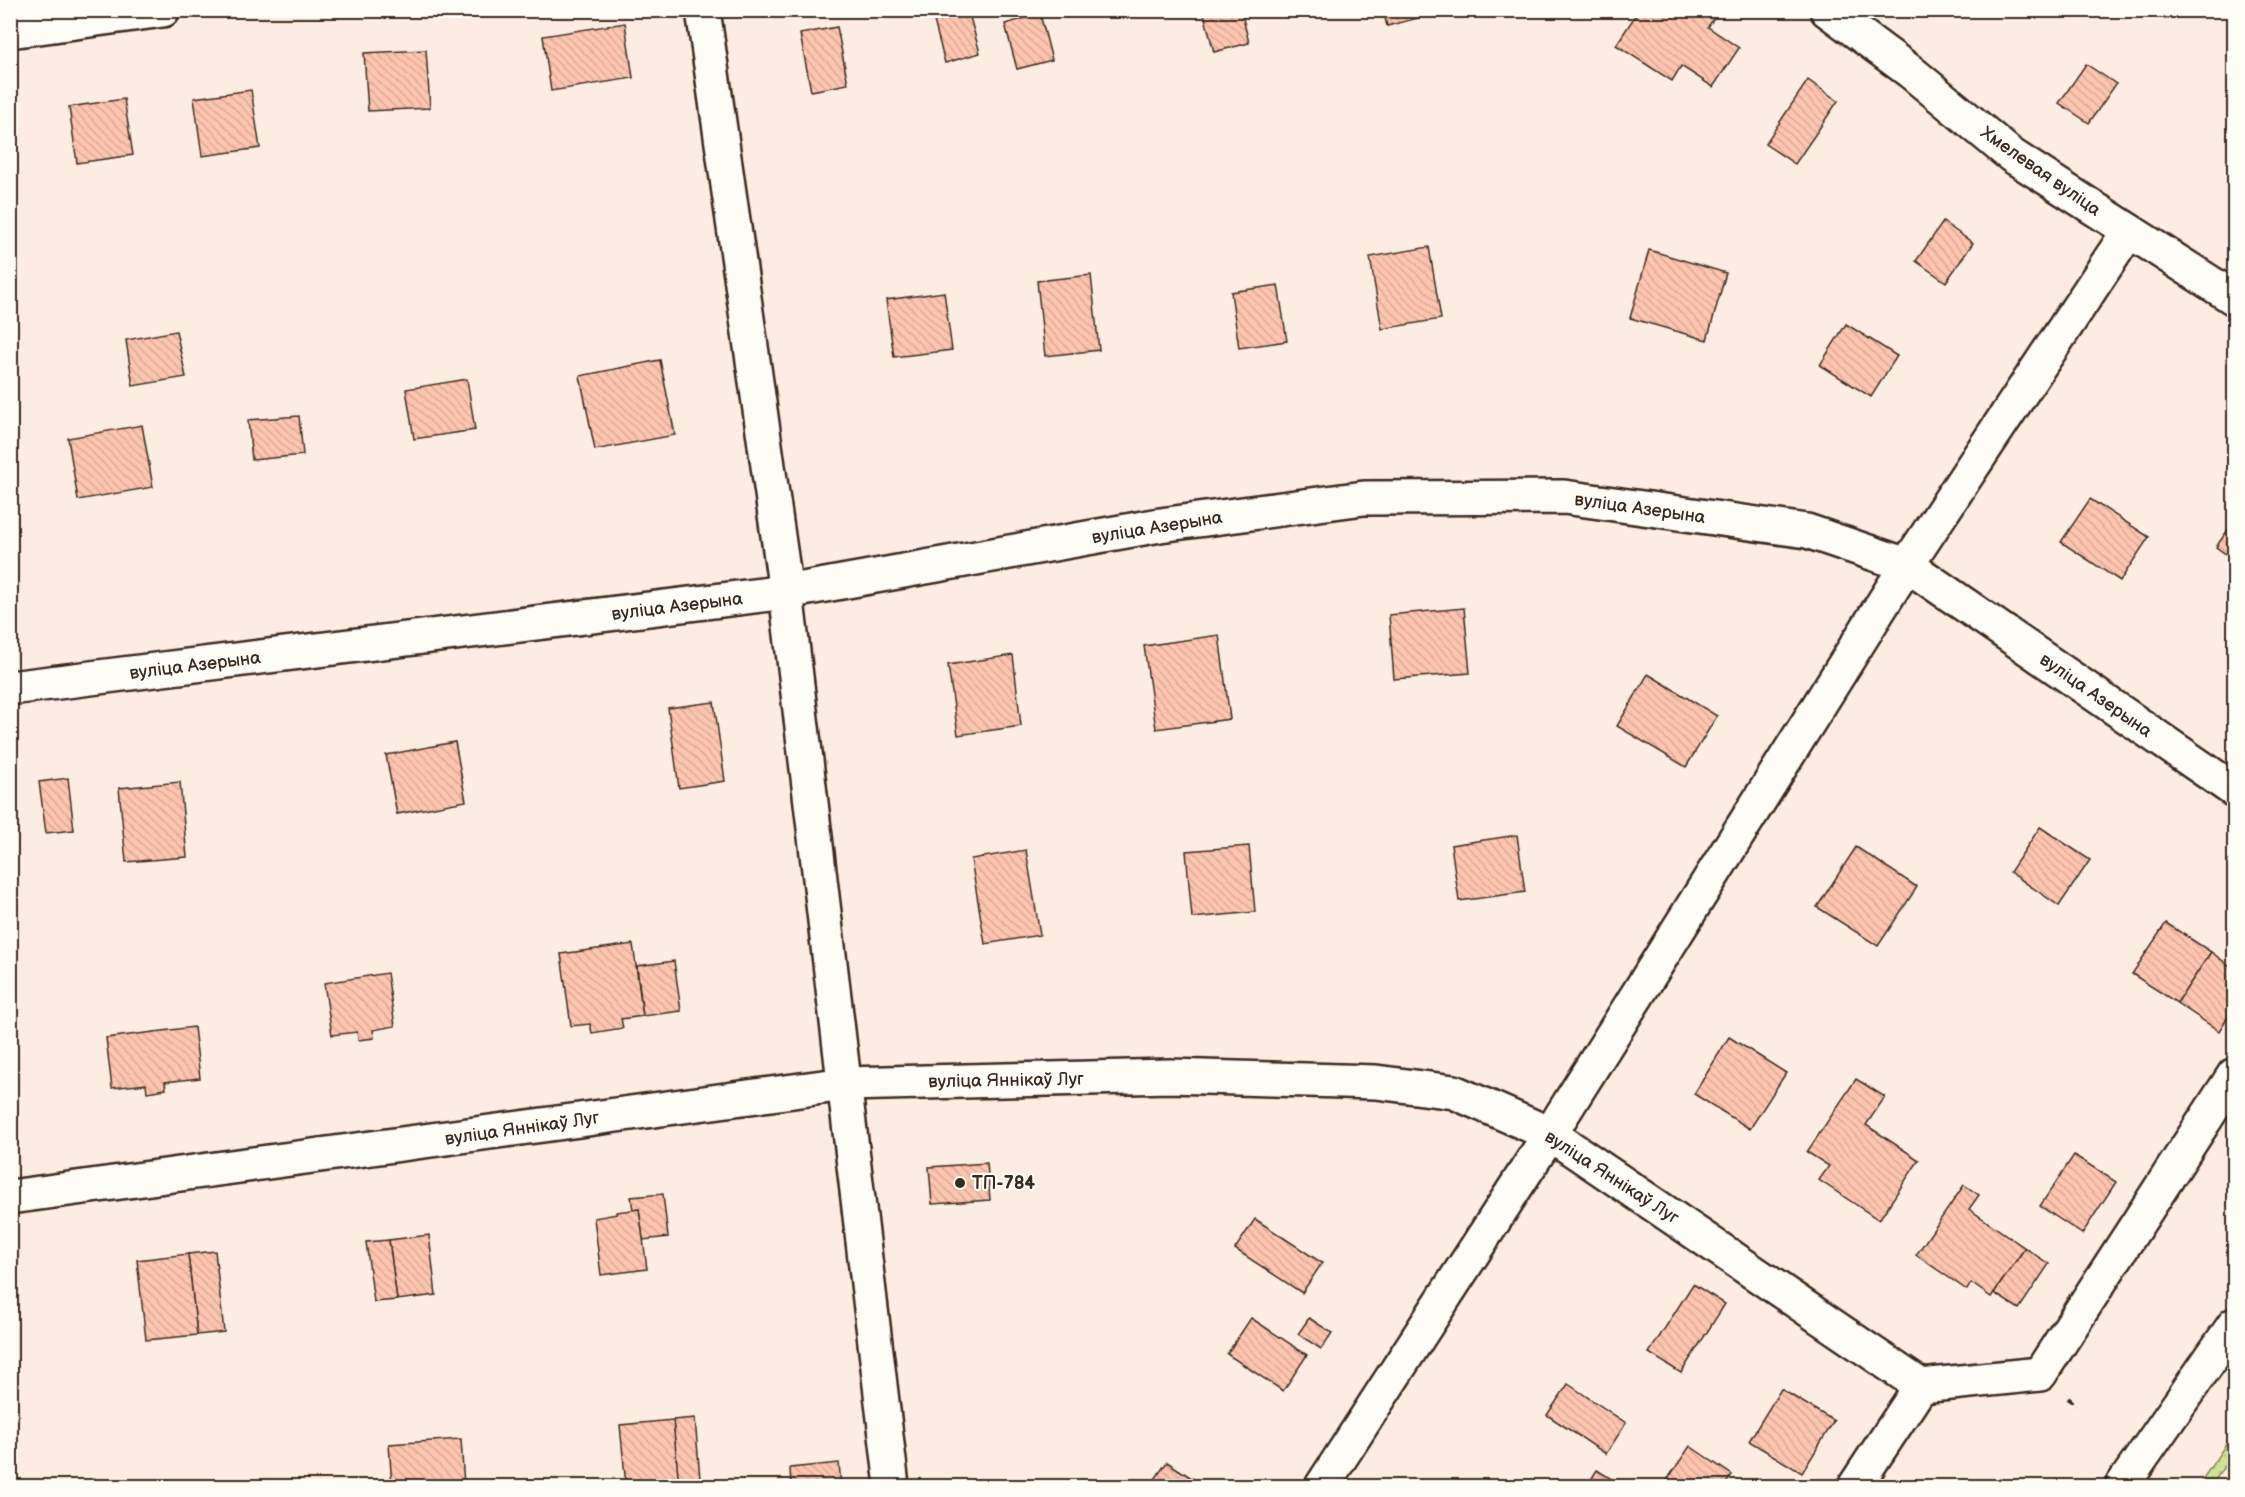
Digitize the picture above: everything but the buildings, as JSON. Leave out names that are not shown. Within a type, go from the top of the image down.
[{"type":"street","points":[[10,31],[163,10]]},
{"type":"street","points":[[703,10],[786,592],[892,1486]]},
{"type":"street","name":"Хмелевая вуліца","points":[[1827,10],[1911,72],[2011,155],[2235,298]]},
{"type":"street","points":[[1322,1486],[1550,1134],[1907,565],[2129,231]]},
{"type":"street","name":"вуліца Азерына","points":[[10,688],[786,592],[1160,525],[1364,498],[1564,497],[1807,531],[1907,565],[2235,790]]},
{"type":"street","points":[[1855,1486],[1921,1386],[2040,1374],[2235,1075]]},
{"type":"street","name":"вуліца Яннікаў Луг","points":[[10,1197],[845,1084],[1170,1076],[1376,1082],[1454,1092],[1550,1134],[1921,1386]]},
{"type":"street","points":[[2122,1486],[2235,1325]]},
{"type":"green space","points":[[2234,1432],[2234,1452],[2211,1486],[2198,1486]]},
{"type":"green space","points":[[2234,1466],[2234,1486],[2221,1486]]},
{"type":"place","name":"ТП-784","points":[[960,1183]]}]
